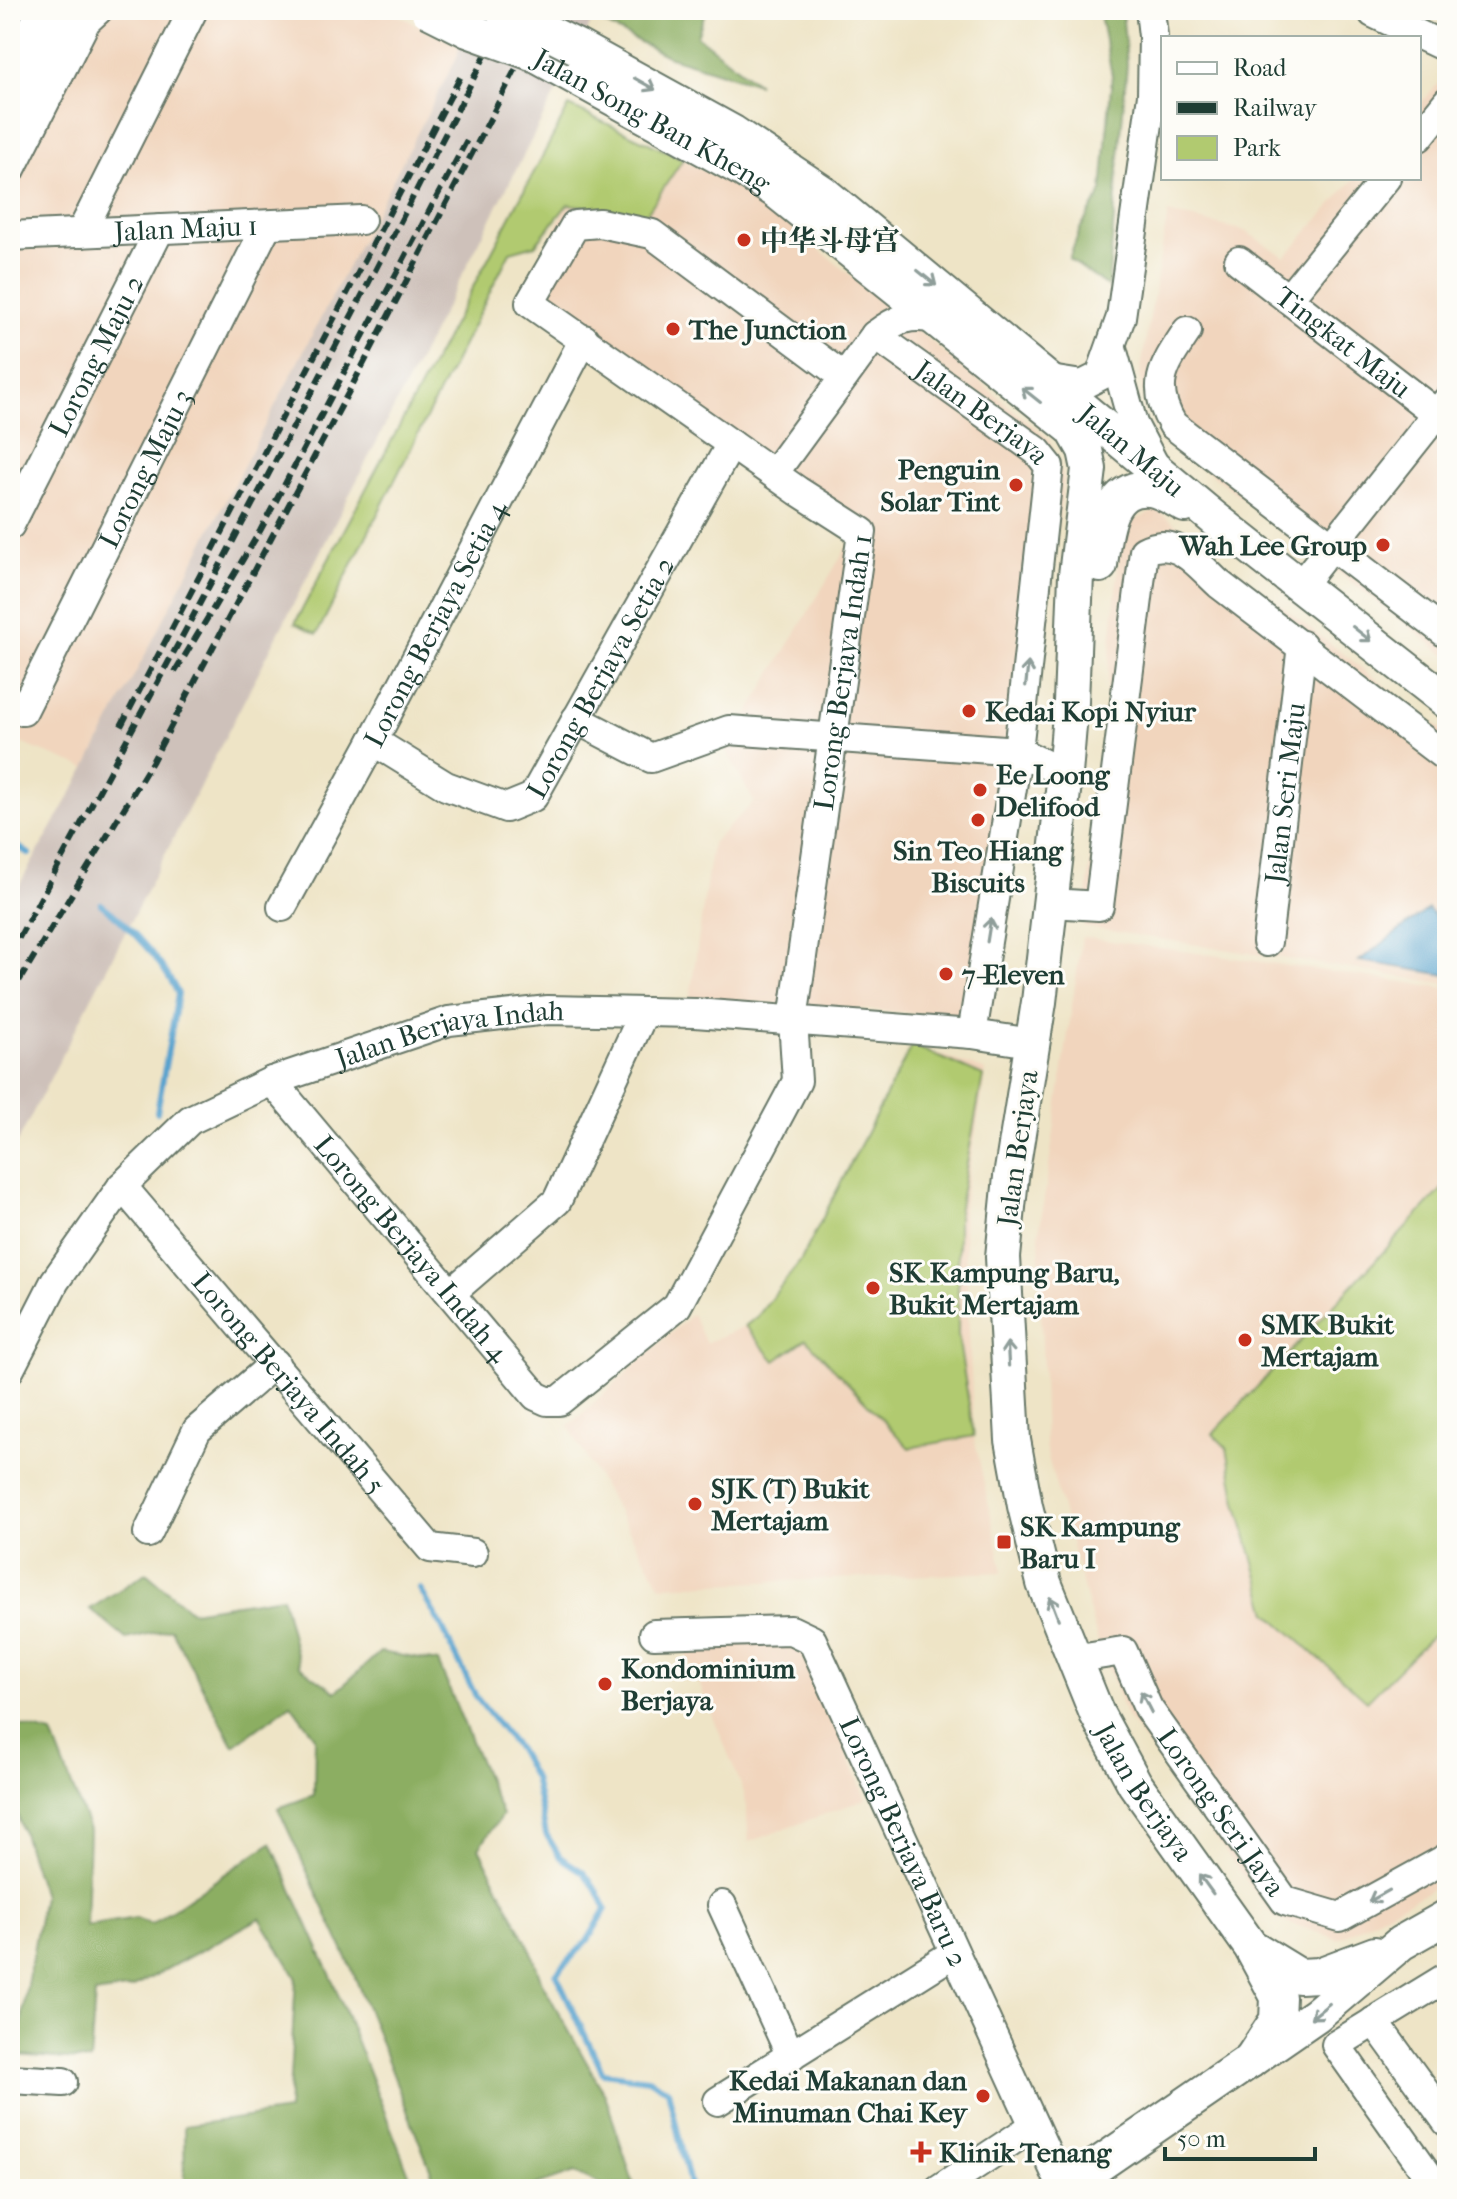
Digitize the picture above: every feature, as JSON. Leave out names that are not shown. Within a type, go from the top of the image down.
[{"type":"main road","points":[[10,111],[66,10]]},
{"type":"main road","points":[[428,10],[468,30],[532,53]]},
{"type":"main road","name":"Jalan Song Ban Kheng","points":[[455,10],[742,169],[815,203]]},
{"type":"main road","name":"Jalan Song Ban Kheng","points":[[503,10],[600,59],[733,133],[815,203]]},
{"type":"main road","name":"Jalan Maju","points":[[815,203],[937,319],[1073,429],[1085,450]]},
{"type":"main road","name":"Jalan Maju","points":[[815,203],[1050,380],[1215,519],[1447,701]]},
{"type":"main road","name":"Jalan Berjaya","points":[[1085,450],[1089,469],[1076,575],[1065,774],[1051,903],[1011,1177],[1003,1257],[1013,1440],[1044,1583],[1097,1714],[1135,1784],[1251,1947],[1278,1997],[1277,2020],[1250,2061]]},
{"type":"main road","points":[[1071,702],[1099,577],[1105,525],[1116,502],[1130,490],[1152,489],[1215,519]]},
{"type":"main road","points":[[1251,1947],[1299,1976],[1319,1975],[1401,1943],[1447,1917]]},
{"type":"main road","points":[[1063,2189],[1316,2015],[1401,1943]]},
{"type":"street","points":[[10,74],[41,10]]},
{"type":"street","points":[[10,171],[86,21],[98,10]]},
{"type":"street","points":[[81,233],[193,10]]},
{"type":"street","points":[[1050,380],[1082,385],[1100,376],[1121,317],[1152,95],[1150,10]]},
{"type":"street","points":[[1373,13],[1447,48]]},
{"type":"street","points":[[1421,134],[1447,102]]},
{"type":"street","points":[[1288,299],[1384,180]]},
{"type":"street","name":"Jalan Maju 1","points":[[10,236],[361,220]]},
{"type":"street","name":"Lorong Berjaya Indah 1","points":[[559,1401],[677,1306],[797,1081],[793,1020],[862,532],[530,303],[575,225],[600,223],[652,234],[844,377]]},
{"type":"street","name":"Lorong Maju 3","points":[[16,706],[267,225]]},
{"type":"street","name":"Lorong Maju 2","points":[[10,525],[160,229]]},
{"type":"street","name":"Tingkat Maju","points":[[1239,261],[1444,412]]},
{"type":"street","points":[[774,473],[875,335],[892,322],[906,317],[917,315],[937,319]]},
{"type":"street","name":"Jalan Maju","points":[[1187,331],[1166,363],[1159,386],[1162,407],[1173,425],[1447,634]]},
{"type":"street","name":"Jalan Berjaya","points":[[875,335],[1037,451],[1049,466],[1018,751],[972,1034]]},
{"type":"street","name":"Lorong Berjaya Setia 4","points":[[282,907],[373,741],[584,339]]},
{"type":"street","points":[[1112,348],[1133,424],[1156,468]]},
{"type":"street","points":[[1300,586],[1444,412]]},
{"type":"street","name":"Lorong Berjaya Setia 2","points":[[373,741],[446,786],[506,808],[533,797],[731,444]]},
{"type":"street","points":[[1051,903],[1099,906],[1144,551],[1157,544],[1173,547],[1187,555],[1219,584],[1447,758]]},
{"type":"street","name":"Jalan Seri Maju","points":[[1267,942],[1302,645]]},
{"type":"street","points":[[576,719],[651,758],[729,730],[1018,751],[1065,774]]},
{"type":"street","name":"Jalan Berjaya Indah","points":[[10,1369],[55,1281],[122,1186],[190,1120],[272,1081],[449,1021],[548,1010],[644,1012],[972,1034],[1032,1043]]},
{"type":"street","points":[[451,1293],[557,1201],[644,1012]]},
{"type":"street","name":"Lorong Berjaya Indah 4","points":[[272,1081],[536,1396],[547,1401],[559,1401]]},
{"type":"street","name":"Lorong Berjaya Indah 5","points":[[122,1186],[430,1548],[473,1553]]},
{"type":"street","points":[[148,1533],[197,1430],[275,1363]]},
{"type":"street","name":"Lorong Berjaya Baru 2","points":[[654,1634],[791,1630],[812,1640],[1063,2189]]},
{"type":"street","name":"Lorong Seri Jaya","points":[[1073,1659],[1123,1651],[1148,1708],[1285,1901],[1340,1917],[1447,1858]]},
{"type":"street","points":[[722,1905],[791,2056]]},
{"type":"street","points":[[718,2101],[954,1953]]},
{"type":"street","points":[[1438,2189],[1336,2045],[1447,1977]]},
{"type":"street","points":[[1374,2021],[1447,2122]]},
{"type":"street","points":[[10,2079],[63,2082]]},
{"type":"street","points":[[939,2189],[1034,2126]]},
{"type":"shaded area","points":[[92,10],[387,10],[459,45],[457,57],[86,768],[23,744],[10,734],[10,133]]},
{"type":"shaded area","points":[[468,10],[598,10],[10,1157],[10,901],[86,768],[457,57]]},
{"type":"shaded area","points":[[1447,74],[1447,656],[1163,437],[1144,402],[1140,374],[1168,213],[1245,231],[1285,257],[1353,180],[1421,180],[1421,103]]},
{"type":"shaded area","points":[[683,159],[763,203],[1048,438],[1057,458],[1064,480],[989,1018],[690,998],[712,843],[754,802],[726,751],[852,538],[526,293],[567,204],[645,216]]},
{"type":"shaded area","points":[[1157,510],[1447,734],[1447,984],[1084,927],[1122,526]]},
{"type":"shaded area","name":"SMK Bukit Mertajam","points":[[1082,937],[1447,988],[1447,1881],[1338,1939],[1274,1918],[1126,1716],[1097,1639],[1045,1446],[1039,1234]]},
{"type":"shaded area","name":"SK Kampung Baru, Bukit Mertajam","points":[[912,1045],[986,1071],[963,1207],[974,1436],[1003,1572],[661,1586],[568,1426],[692,1314],[706,1343],[745,1326],[757,1317],[801,1260]]},
{"type":"shaded area","points":[[786,1643],[807,1657],[866,1799],[749,1842],[745,1795],[684,1646]]},
{"type":"green space","points":[[598,10],[706,10],[697,36],[758,84],[667,56],[593,18]]},
{"type":"green space","points":[[1099,10],[1122,10],[1127,64],[1108,287],[1069,259],[1081,227],[1102,192],[1112,75]]},
{"type":"green space","points":[[569,106],[683,159],[645,216],[568,204],[535,245],[510,252],[317,634],[295,623]]},
{"type":"green space","points":[[912,1045],[983,1076],[958,1212],[958,1336],[974,1436],[909,1448],[806,1339],[775,1361],[745,1326],[757,1317],[801,1260]]},
{"type":"green space","points":[[1447,1184],[1447,1621],[1367,1701],[1268,1613],[1237,1502],[1227,1448],[1213,1434]]},
{"type":"green space","points":[[146,1573],[191,1611],[282,1597],[299,1666],[336,1692],[380,1652],[438,1662],[502,1815],[479,1848],[532,1953],[542,1983],[605,2095],[634,2185],[604,2186],[575,2172],[526,2189],[438,2189],[351,1967],[278,1808],[314,1795],[315,1737],[291,1704],[234,1746],[171,1629],[126,1639],[90,1609]]},
{"type":"green space","points":[[10,1723],[52,1734],[89,1830],[86,1926],[136,1918],[151,1924],[271,1843],[330,1974],[415,2189],[185,2189],[184,2126],[288,2111],[296,1977],[260,1918],[132,1988],[95,1994],[90,2061],[18,2055],[43,1896],[10,1792]]},
{"type":"water","points":[[1428,909],[1447,929],[1447,975],[1359,961]]},
{"type":"waterway","points":[[10,841],[29,854]]},
{"type":"waterway","points":[[101,904],[144,945],[178,994],[157,1112]]},
{"type":"waterway","points":[[420,1589],[476,1697],[520,1752],[534,1778],[546,1834],[560,1857],[583,1872],[606,1909],[588,1940],[556,1974],[603,2073],[648,2079],[668,2090],[691,2189]]},
{"type":"railway","points":[[10,954],[263,484],[508,10]]},
{"type":"railway","points":[[10,996],[152,762],[363,365],[546,10]]},
{"type":"railway","points":[[121,726],[462,74]]},
{"type":"railway","points":[[175,672],[260,531],[469,136]]},
{"type":"place","name":"中华斗母宫","points":[[744,240]]},
{"type":"place","name":"The Junction","points":[[673,329]]},
{"type":"place","name":"Penguin Solar Tint","points":[[1016,485]]},
{"type":"place","name":"Wah Lee Group","points":[[1383,545]]},
{"type":"place","name":"Kedai Kopi Nyiur","points":[[969,711]]},
{"type":"place","name":"Ee Loong Delifood","points":[[980,790]]},
{"type":"place","name":"Sin Teo Hiang Biscuits","points":[[978,820]]},
{"type":"place","name":"7-Eleven","points":[[946,974]]},
{"type":"place","name":"SK Kampung Baru, Bukit Mertajam","points":[[873,1288]]},
{"type":"place","name":"SMK Bukit Mertajam","points":[[1245,1340]]},
{"type":"place","name":"SJK (T) Bukit Mertajam","points":[[695,1504]]},
{"type":"place","name":"SK Kampung Baru I","points":[[1004,1542]]},
{"type":"place","name":"Kondominium Berjaya","points":[[605,1684]]},
{"type":"place","name":"Kedai Makanan dan Minuman Chai Key","points":[[983,2096]]},
{"type":"place","name":"Klinik Tenang","points":[[921,2152]]}]
